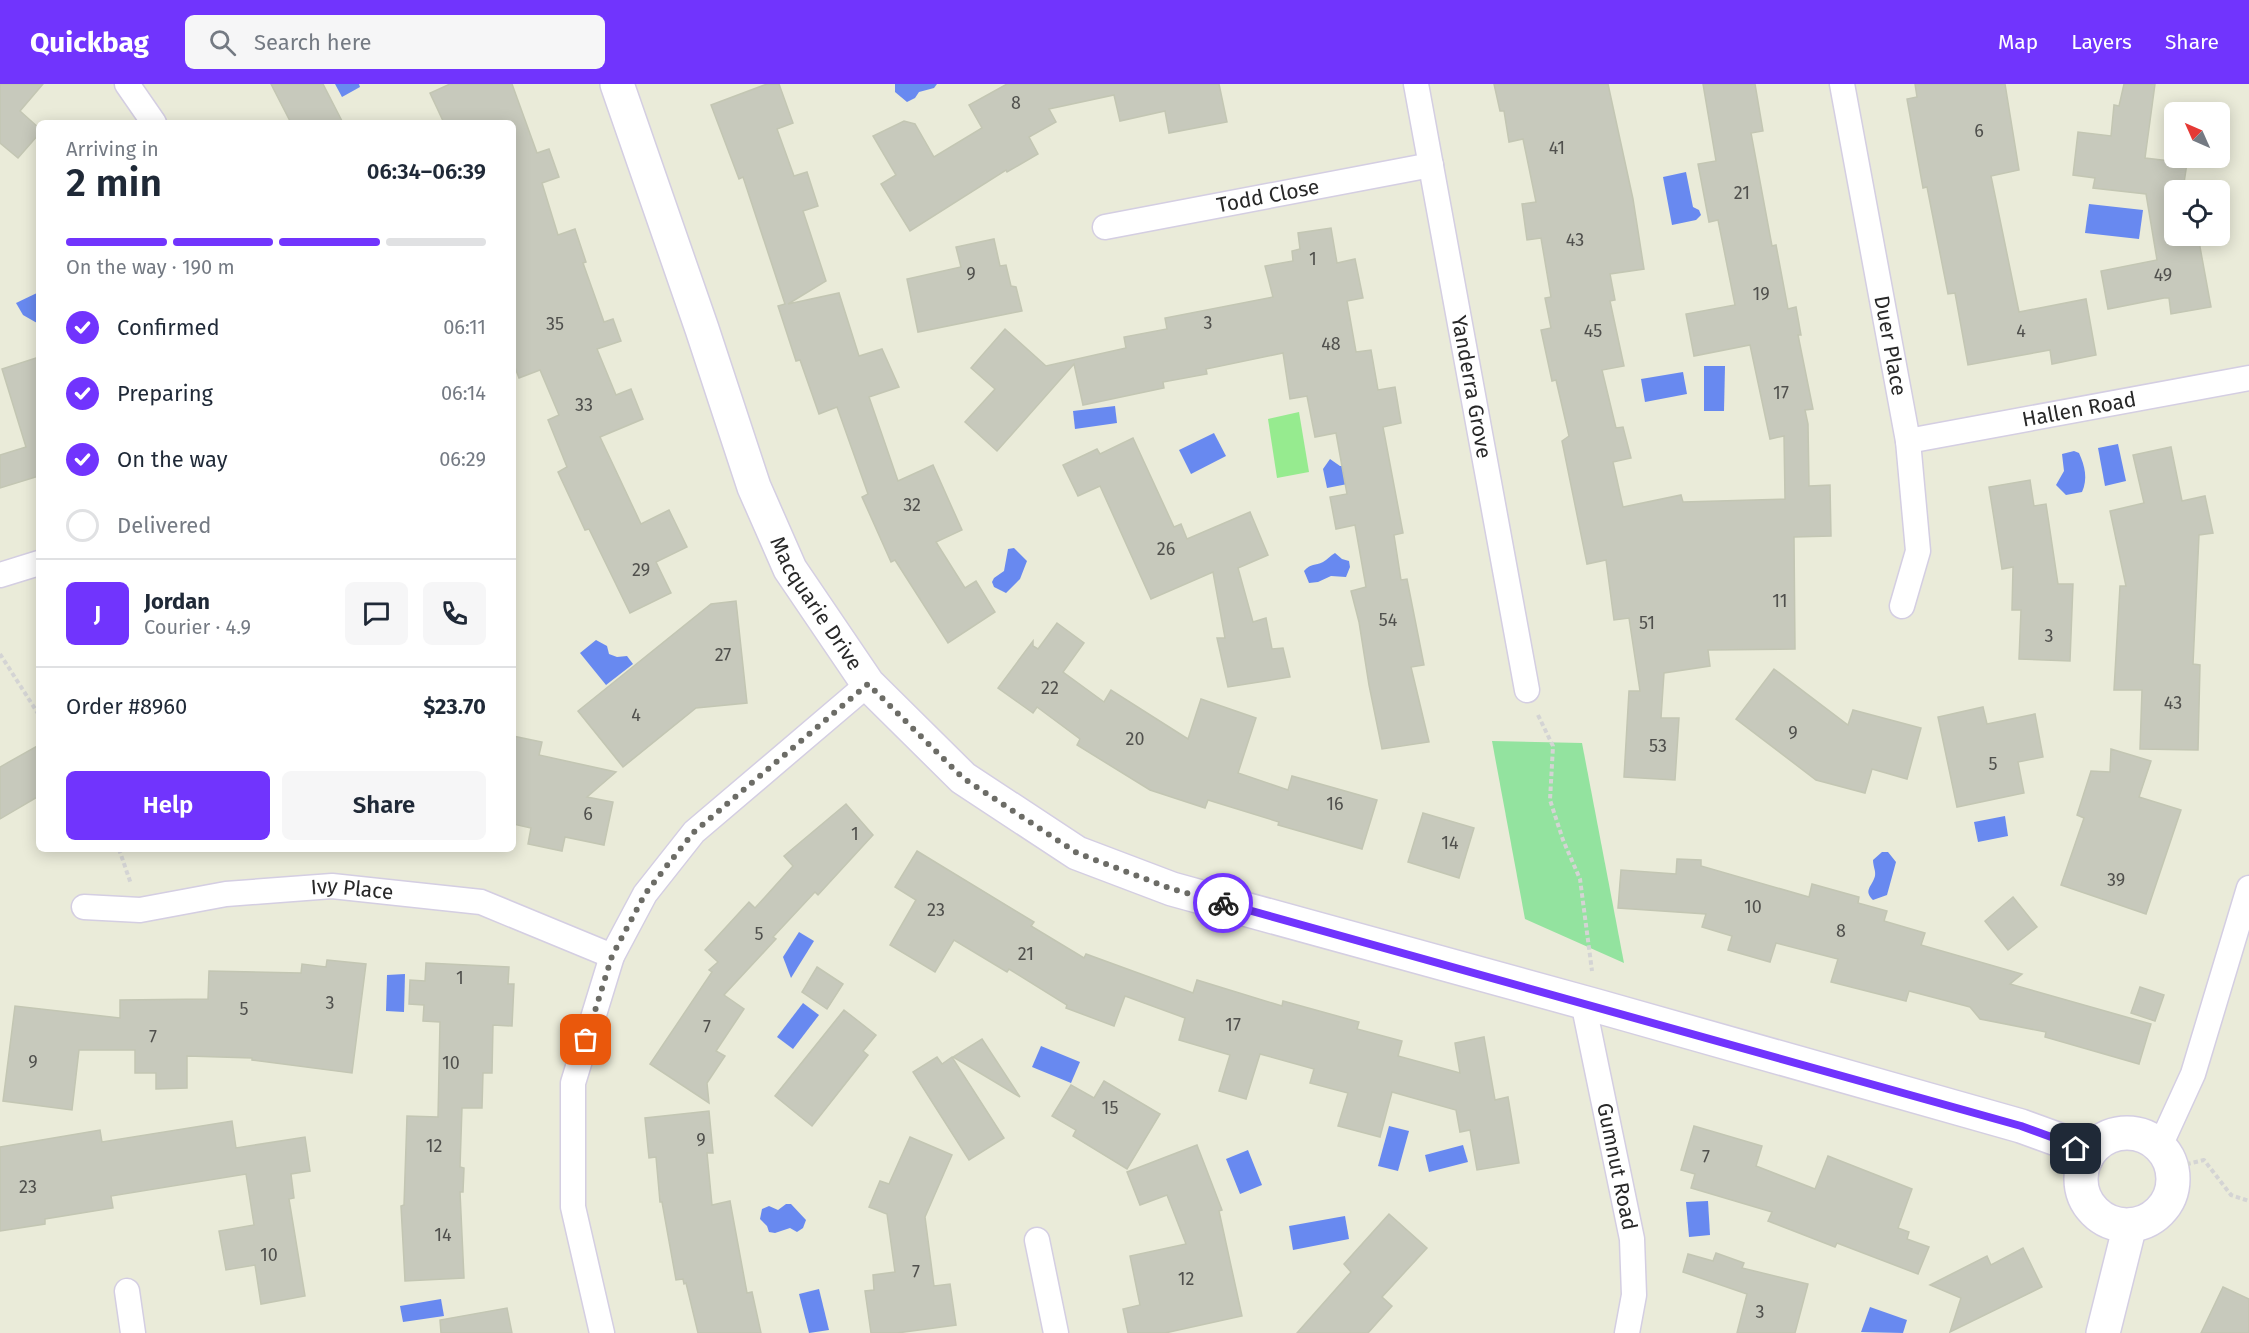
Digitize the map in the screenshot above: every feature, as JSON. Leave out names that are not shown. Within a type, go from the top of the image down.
[{"type":"main road","name":"Macquarie Drive","points":[[617,84],[754,487],[790,569],[868,684],[963,778],[1077,853],[1172,889],[2021,1126],[2065,1142],[2087,1157]]},
{"type":"main road","points":[[2120,1133],[2135,1133],[2148,1137],[2166,1156],[2174,1181],[2164,1206],[2149,1219],[2130,1225],[2103,1218],[2089,1203],[2081,1184],[2082,1170],[2087,1157],[2095,1146],[2107,1137],[2120,1133]]},
{"type":"main road","points":[[2103,1333],[2130,1225]]},
{"type":"street","points":[[127,84],[152,120]]},
{"type":"street","name":"Yanderra Grove","points":[[1416,84],[1527,690]]},
{"type":"street","name":"Duer Place","points":[[1842,84],[1908,441],[1918,551],[1902,606]]},
{"type":"street","name":"Todd Close","points":[[1105,227],[1431,165]]},
{"type":"street","name":"Hallen Road","points":[[1908,441],[2249,378]]},
{"type":"street","points":[[0,575],[36,564]]},
{"type":"street","points":[[602,1333],[573,1207],[573,1083],[612,956],[645,894],[694,832],[868,684]]},
{"type":"street","name":"Ivy Place","points":[[84,907],[140,910],[226,894],[332,886],[481,902],[612,956]]},
{"type":"street","points":[[2166,1156],[2249,888]]},
{"type":"street","name":"Gumnut Road","points":[[1590,1004],[1632,1239],[1634,1295],[1627,1333]]},
{"type":"street","points":[[1037,1240],[1056,1333]]},
{"type":"street","points":[[127,1291],[133,1333]]},
{"type":"path","points":[[0,654],[36,710]]},
{"type":"path","points":[[1527,690],[1553,746],[1550,800],[1563,840],[1580,879],[1590,1004]]},
{"type":"path","points":[[2166,1156],[2204,1160],[2230,1195],[2249,1201]]},
{"type":"green space","points":[[1299,412],[1309,472],[1277,478],[1268,419]]},
{"type":"green space","points":[[1492,741],[1582,743],[1624,963],[1525,919]]},
{"type":"water","points":[[335,84],[359,84],[360,87],[342,97]]},
{"type":"water","points":[[895,84],[937,84],[934,88],[919,92],[915,98],[907,102],[895,92]]},
{"type":"water","points":[[1686,172],[1693,207],[1699,210],[1701,215],[1696,220],[1672,225],[1663,177]]},
{"type":"water","points":[[2089,204],[2143,210],[2139,239],[2085,233]]},
{"type":"water","points":[[36,293],[36,322],[23,315],[16,303]]},
{"type":"water","points":[[1704,366],[1725,366],[1724,411],[1704,411]]},
{"type":"water","points":[[1683,372],[1687,394],[1645,402],[1641,379]]},
{"type":"water","points":[[1115,406],[1117,423],[1075,429],[1073,411]]},
{"type":"water","points":[[1214,433],[1226,456],[1191,474],[1179,450]]},
{"type":"water","points":[[2118,444],[2126,481],[2105,486],[2098,448]]},
{"type":"water","points":[[2074,451],[2079,453],[2083,463],[2085,482],[2082,492],[2066,495],[2056,485],[2064,471],[2062,454]]},
{"type":"water","points":[[1330,459],[1340,466],[1349,466],[1368,480],[1327,488],[1323,469]]},
{"type":"water","points":[[1014,548],[1027,561],[1020,579],[1006,593],[994,587],[992,582],[1004,571],[1008,549]]},
{"type":"water","points":[[1335,553],[1349,561],[1350,567],[1346,577],[1331,576],[1309,583],[1304,571],[1306,568],[1323,562]]},
{"type":"water","points":[[596,640],[607,646],[609,654],[617,657],[627,656],[633,664],[606,685],[580,653]]},
{"type":"water","points":[[2005,816],[2008,836],[1978,842],[1974,822]]},
{"type":"water","points":[[1882,852],[1888,852],[1896,862],[1887,895],[1873,900],[1868,891],[1875,876],[1873,860]]},
{"type":"water","points":[[799,932],[814,941],[791,978],[783,957]]},
{"type":"water","points":[[405,974],[404,1012],[386,1011],[387,975]]},
{"type":"water","points":[[803,1003],[819,1015],[793,1049],[777,1037]]},
{"type":"water","points":[[1041,1046],[1080,1062],[1071,1083],[1032,1067]]},
{"type":"water","points":[[1389,1126],[1409,1131],[1398,1171],[1378,1166]]},
{"type":"water","points":[[1463,1145],[1468,1162],[1429,1172],[1425,1155]]},
{"type":"water","points":[[1248,1150],[1262,1185],[1240,1194],[1226,1159]]},
{"type":"water","points":[[1708,1201],[1710,1235],[1689,1237],[1686,1202]]},
{"type":"water","points":[[786,1204],[791,1204],[806,1220],[803,1228],[797,1232],[790,1228],[775,1233],[769,1232],[760,1219],[762,1209],[769,1206],[778,1210]]},
{"type":"water","points":[[1345,1216],[1349,1239],[1293,1250],[1289,1226]]},
{"type":"water","points":[[819,1289],[829,1330],[809,1333],[799,1294]]},
{"type":"water","points":[[441,1299],[444,1316],[403,1322],[400,1306]]},
{"type":"water","points":[[1870,1307],[1907,1320],[1903,1333],[1861,1332]]},
{"type":"building","points":[[0,84],[43,84],[20,111],[36,125],[36,137],[18,158],[0,143]]},
{"type":"building","points":[[271,84],[323,84],[341,120],[289,120]]},
{"type":"building","points":[[450,84],[512,84],[537,153],[549,149],[559,177],[542,183],[558,235],[575,229],[586,262],[583,263],[604,322],[613,319],[621,341],[597,349],[616,395],[631,389],[643,419],[600,437],[641,524],[669,510],[687,547],[656,562],[671,593],[630,613],[589,529],[585,530],[558,472],[567,467],[548,420],[559,415],[540,370],[519,378],[516,370],[516,120],[443,120],[430,93]]},
{"type":"building","points":[[767,84],[779,84],[793,123],[777,129],[794,176],[807,172],[818,206],[803,211],[826,281],[788,304],[839,293],[859,356],[882,349],[899,387],[869,397],[898,481],[933,465],[962,530],[936,542],[965,588],[976,581],[995,612],[948,643],[895,560],[891,562],[862,497],[868,494],[837,407],[819,414],[800,360],[796,361],[778,306],[785,304],[743,177],[739,179],[711,105]]},
{"type":"building","points":[[1007,84],[1219,84],[1227,122],[1169,133],[1165,111],[1120,121],[1114,95],[1049,109],[1056,122],[1029,137],[1038,154],[1007,172],[1006,170],[910,231],[881,184],[896,175],[873,136],[904,121],[915,124],[934,157],[982,128],[969,105]]},
{"type":"building","points":[[1494,84],[1608,84],[1633,199],[1644,269],[1610,274],[1615,300],[1610,301],[1624,366],[1602,370],[1616,428],[1623,427],[1631,458],[1613,462],[1623,507],[1681,495],[1683,502],[1785,499],[1784,436],[1770,439],[1750,345],[1694,356],[1686,314],[1735,305],[1718,220],[1709,222],[1698,164],[1716,161],[1703,84],[1755,84],[1763,131],[1751,133],[1772,246],[1776,245],[1788,309],[1796,307],[1801,335],[1798,335],[1813,409],[1805,410],[1808,424],[1809,486],[1830,485],[1831,536],[1794,537],[1795,649],[1708,650],[1710,666],[1664,673],[1661,718],[1679,718],[1675,780],[1624,777],[1629,691],[1640,691],[1629,618],[1614,620],[1606,560],[1587,564],[1562,441],[1569,436],[1556,380],[1552,381],[1541,330],[1551,328],[1545,298],[1551,297],[1541,238],[1527,240],[1522,204],[1536,202],[1523,139],[1509,142],[1504,111],[1500,111]]},
{"type":"building","points":[[1915,84],[2005,84],[2019,170],[1991,176],[2019,312],[2086,299],[2096,355],[2052,364],[2050,350],[1968,365],[1955,293],[1948,294],[1927,187],[1923,188],[1907,99],[1917,97]]},
{"type":"building","points":[[2124,84],[2155,84],[2145,158],[2164,160],[2164,168],[2186,168],[2184,180],[2164,180],[2164,246],[2200,246],[2211,307],[2171,314],[2169,298],[2164,298],[2108,309],[2101,271],[2157,260],[2146,194],[2093,188],[2095,178],[2073,175],[2078,132],[2111,136],[2114,105],[2119,106]]},
{"type":"building","points":[[1331,228],[1337,263],[1355,259],[1363,298],[1347,301],[1356,352],[1371,350],[1378,390],[1395,387],[1401,423],[1383,427],[1403,533],[1394,535],[1401,580],[1407,579],[1424,665],[1411,667],[1429,742],[1382,749],[1359,622],[1351,591],[1366,587],[1355,525],[1336,529],[1330,497],[1347,494],[1336,433],[1315,437],[1307,396],[1290,399],[1283,353],[1206,369],[1207,374],[1163,382],[1164,388],[1083,405],[1074,364],[997,451],[965,422],[995,389],[971,368],[1005,329],[1046,366],[1126,348],[1124,337],[1167,329],[1165,318],[1273,297],[1265,266],[1293,261],[1292,251],[1300,249],[1298,233]]},
{"type":"building","points":[[994,239],[1000,266],[1006,265],[1011,286],[1016,287],[1022,311],[918,332],[907,279],[961,267],[956,247]]},
{"type":"building","points":[[36,358],[36,477],[0,488],[0,455],[26,447],[2,369]]},
{"type":"building","points":[[1133,438],[1174,527],[1181,524],[1187,539],[1250,512],[1268,555],[1238,568],[1253,622],[1266,618],[1272,649],[1283,648],[1290,677],[1228,687],[1217,638],[1225,638],[1213,572],[1151,599],[1100,486],[1078,496],[1063,465],[1097,449],[1100,454]]},
{"type":"building","points":[[2171,447],[2182,501],[2205,496],[2213,533],[2199,535],[2193,664],[2200,665],[2198,750],[2140,749],[2142,690],[2114,690],[2120,586],[2126,586],[2110,511],[2144,503],[2133,455]]},
{"type":"building","points":[[2030,480],[2034,506],[2046,504],[2058,584],[2073,584],[2070,661],[2019,659],[2021,610],[2012,610],[2013,567],[2002,569],[1989,487]]},
{"type":"building","points":[[736,601],[747,703],[696,708],[623,767],[578,711],[711,604]]},
{"type":"building","points":[[1057,623],[1084,643],[1063,672],[1104,702],[1111,690],[1188,739],[1201,699],[1256,718],[1238,773],[1288,790],[1292,776],[1377,800],[1362,849],[1278,825],[1279,822],[1208,800],[1205,808],[1150,790],[1077,745],[1080,739],[1037,707],[1033,713],[998,688],[1033,641],[1033,646],[1038,649]]},
{"type":"building","points":[[1774,669],[1848,725],[1853,710],[1921,728],[1907,779],[1872,769],[1865,793],[1816,780],[1736,719]]},
{"type":"building","points":[[1983,707],[1987,724],[2035,714],[2043,757],[2018,762],[2024,793],[1957,807],[1938,717]]},
{"type":"building","points":[[516,737],[542,742],[539,755],[616,772],[587,797],[613,802],[604,845],[565,837],[562,851],[528,844],[531,828],[516,825]]},
{"type":"building","points":[[36,747],[36,798],[0,819],[0,767]]},
{"type":"building","points":[[2111,749],[2151,761],[2139,797],[2181,810],[2146,914],[2061,885],[2084,818],[2077,815],[2091,771],[2110,772]]},
{"type":"building","points":[[846,804],[873,835],[818,895],[815,892],[773,937],[776,939],[724,995],[744,1009],[716,1051],[725,1056],[707,1083],[709,1103],[650,1064],[712,972],[709,970],[718,962],[705,950],[749,902],[755,908],[793,866],[784,856]]},
{"type":"building","points":[[1423,813],[1474,828],[1459,878],[1408,862]]},
{"type":"building","points":[[917,851],[1034,922],[1031,926],[1084,958],[1086,954],[1193,993],[1197,980],[1282,1006],[1283,1001],[1359,1022],[1357,1029],[1402,1041],[1398,1056],[1460,1073],[1455,1043],[1484,1037],[1495,1100],[1508,1097],[1519,1163],[1477,1170],[1470,1130],[1460,1132],[1456,1110],[1392,1092],[1380,1137],[1338,1126],[1348,1093],[1310,1083],[1314,1069],[1260,1054],[1246,1099],[1219,1091],[1230,1055],[1179,1040],[1185,1018],[1125,996],[1114,1026],[1066,1008],[1067,1005],[1009,969],[1007,972],[954,940],[935,972],[890,945],[916,900],[895,887]]},
{"type":"building","points":[[1677,859],[1701,860],[1701,866],[1809,897],[1812,884],[1859,897],[1858,903],[1887,911],[1884,921],[1925,933],[1921,945],[2022,974],[2010,984],[2151,1024],[2139,1064],[2045,1037],[2046,1032],[1980,1019],[1970,1007],[1909,991],[1906,1001],[1831,982],[1838,959],[1776,943],[1770,962],[1728,950],[1732,936],[1702,927],[1706,914],[1618,908],[1621,870],[1676,874]]},
{"type":"building","points":[[2013,897],[2037,927],[2008,950],[1985,921]]},
{"type":"building","points":[[327,960],[366,964],[352,1073],[252,1060],[252,1058],[187,1056],[187,1088],[156,1089],[156,1073],[135,1073],[135,1050],[79,1050],[72,1110],[3,1101],[15,1006],[120,1018],[120,1000],[208,999],[209,971],[301,973],[302,964],[326,967]]},
{"type":"building","points":[[426,963],[509,967],[508,984],[514,984],[512,1026],[493,1025],[492,1073],[483,1073],[482,1108],[462,1108],[460,1167],[464,1168],[463,1192],[460,1192],[464,1278],[405,1281],[401,1206],[404,1205],[407,1116],[438,1117],[440,1022],[423,1021],[424,1005],[409,1004],[410,980],[425,981]]},
{"type":"building","points":[[817,967],[843,984],[827,1009],[802,992]]},
{"type":"building","points":[[2140,987],[2164,995],[2155,1021],[2131,1013]]},
{"type":"building","points":[[844,1010],[876,1035],[863,1051],[868,1055],[812,1126],[775,1096]]},
{"type":"building","points":[[982,1039],[1020,1097],[953,1057]]},
{"type":"building","points":[[937,1057],[942,1064],[952,1057],[1004,1138],[969,1160],[913,1072]]},
{"type":"building","points":[[1104,1081],[1160,1114],[1127,1169],[1073,1136],[1076,1130],[1052,1116],[1071,1085],[1094,1098]]},
{"type":"building","points":[[709,1111],[713,1153],[707,1153],[712,1205],[730,1201],[747,1293],[752,1292],[761,1333],[698,1333],[686,1283],[684,1284],[683,1279],[676,1280],[662,1202],[660,1202],[656,1157],[649,1158],[645,1118]]},
{"type":"building","points":[[232,1121],[236,1148],[305,1137],[310,1171],[291,1174],[294,1198],[289,1199],[305,1296],[261,1304],[255,1265],[226,1270],[219,1231],[254,1225],[246,1174],[111,1196],[113,1208],[45,1219],[45,1224],[0,1231],[0,1147],[100,1130],[102,1142]]},
{"type":"building","points":[[1694,1126],[1762,1146],[1756,1166],[1815,1189],[1828,1156],[1912,1189],[1898,1228],[1909,1232],[1907,1239],[1929,1247],[1918,1274],[1837,1243],[1835,1247],[1768,1221],[1772,1212],[1691,1188],[1695,1174],[1681,1170]]},
{"type":"building","points":[[910,1137],[952,1155],[925,1217],[934,1286],[950,1284],[956,1325],[897,1333],[871,1333],[865,1291],[874,1290],[873,1275],[895,1272],[887,1214],[869,1207],[880,1181],[889,1184]]},
{"type":"building","points":[[1197,1145],[1222,1210],[1219,1211],[1242,1316],[1165,1333],[1128,1333],[1123,1309],[1140,1305],[1130,1256],[1186,1244],[1167,1195],[1140,1205],[1127,1172]]},
{"type":"building","points":[[1389,1214],[1427,1248],[1382,1297],[1392,1306],[1368,1333],[1297,1333],[1351,1272],[1344,1264]]},
{"type":"building","points":[[2023,1248],[2042,1287],[1950,1332],[1961,1298],[1930,1285],[1987,1256],[1991,1265]]},
{"type":"building","points":[[1716,1253],[1744,1263],[1742,1268],[1808,1284],[1795,1333],[1737,1333],[1747,1294],[1683,1272],[1688,1254],[1713,1261]]},
{"type":"building","points":[[2223,1287],[2249,1299],[2249,1333],[2201,1333]]},
{"type":"building","points":[[507,1308],[512,1333],[441,1333],[440,1320]]},
{"type":"way so far","points":[[586,1040],[612,956],[645,894],[669,863],[694,832],[868,684],[963,778],[1077,853],[1172,889],[1223,903]]},
{"type":"route","points":[[1223,903],[2021,1126],[2065,1142],[2076,1149]]}]
